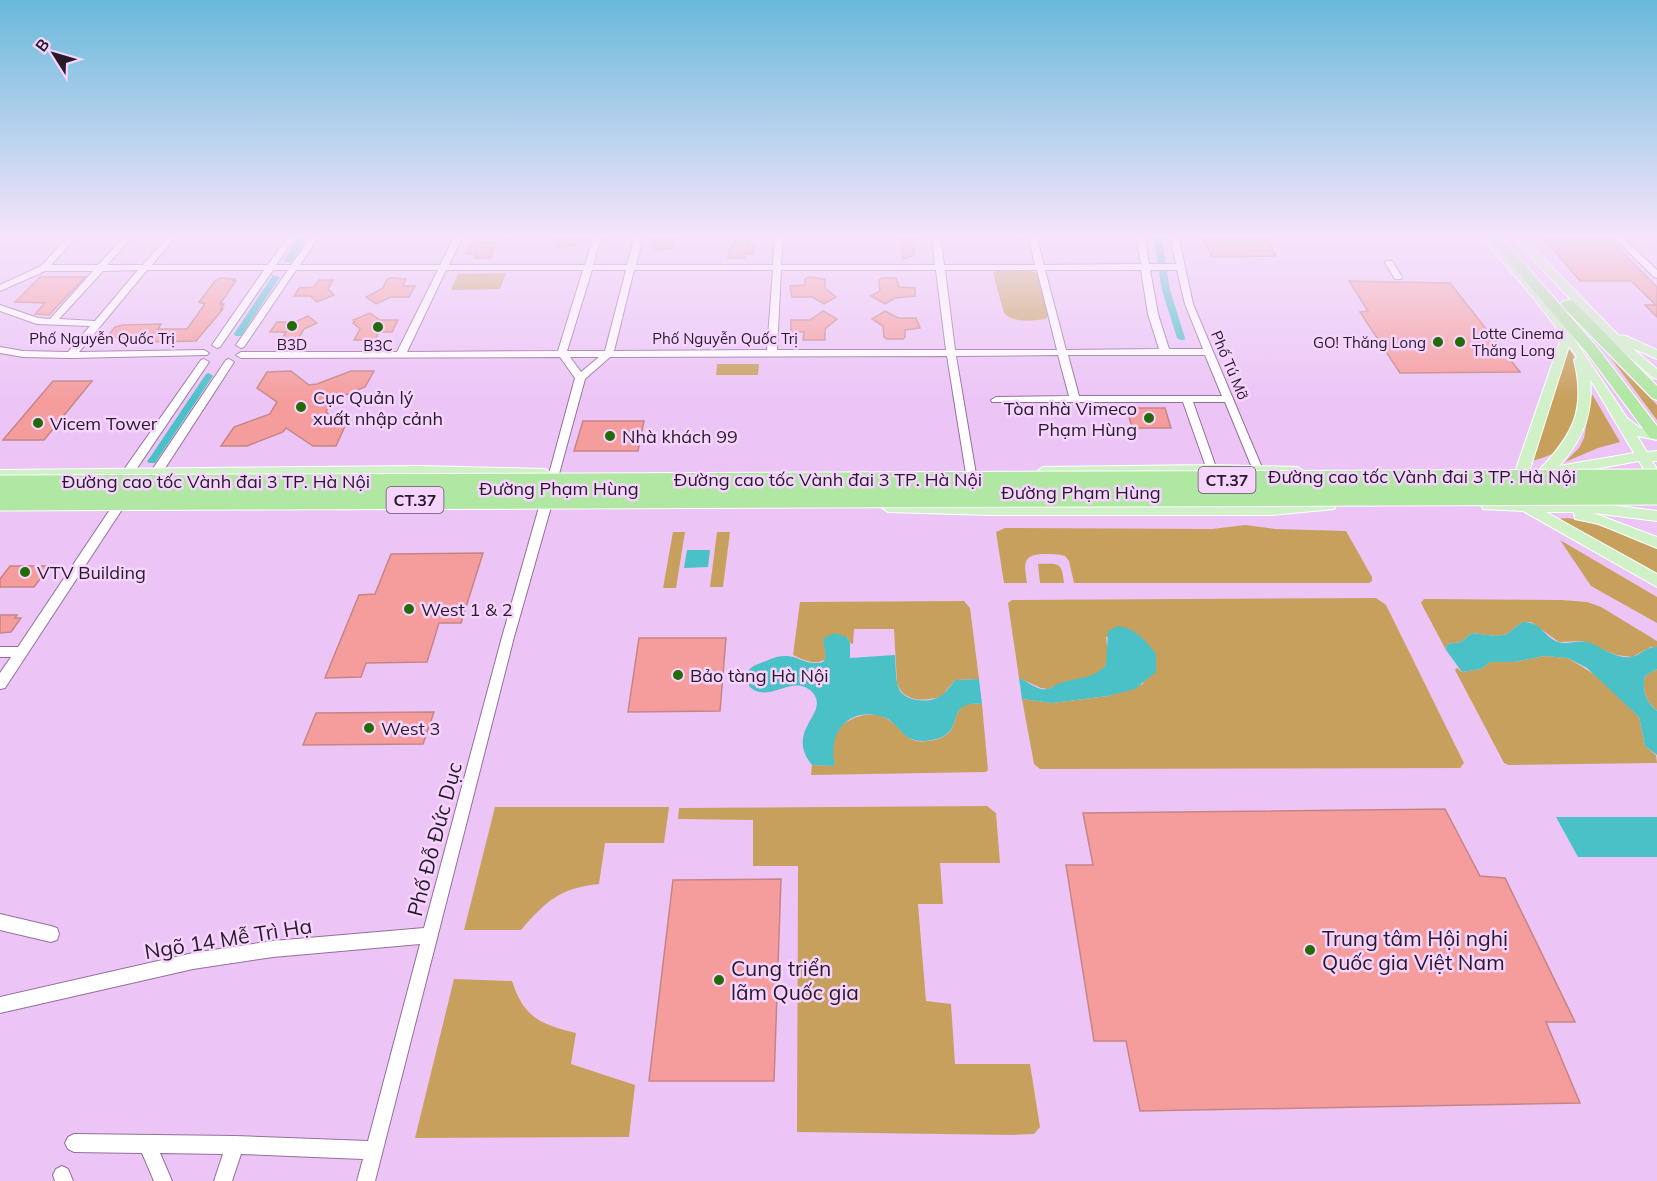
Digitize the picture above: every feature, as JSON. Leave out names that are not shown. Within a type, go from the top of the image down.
[{"type":"highway","points":[[1540,290],[1592,350],[1656,435]]},
{"type":"highway","points":[[1556,290],[1609,348],[1657,395]]},
{"type":"highway","points":[[798,483],[835,477],[1311,472]]},
{"type":"highway","name":"Đường cao tốc Vành đai 3 TP. Hà Nội","points":[[0,485],[1657,479]]},
{"type":"highway","name":"Đường cao tốc Vành đai 3 TP. Hà Nội","points":[[0,501],[1657,495]]},
{"type":"highway","points":[[829,499],[999,504],[1268,502],[1312,505]]},
{"type":"main road","points":[[1532,290],[1550,311],[1601,384],[1620,420],[1650,456],[1657,479]]},
{"type":"main road","points":[[1567,290],[1605,330],[1653,370]]},
{"type":"main road","points":[[1605,330],[1657,355]]},
{"type":"main road","points":[[1522,472],[1567,335]]},
{"type":"main road","points":[[1545,472],[1563,454],[1580,427],[1586,394],[1584,372],[1578,351]]},
{"type":"main road","points":[[1620,420],[1636,431],[1656,435]]},
{"type":"main road","name":"Đường Phạm Hùng","points":[[0,475],[421,471],[554,474],[1212,470],[1545,472],[1579,469],[1650,456]]},
{"type":"main road","points":[[1579,469],[1605,477],[1615,487],[1616,496],[1613,501],[1596,508]]},
{"type":"main road","points":[[545,507],[554,474]]},
{"type":"main road","name":"Đường Phạm Hùng","points":[[0,509],[759,505],[977,510],[1272,510],[1312,505],[1524,505],[1596,508],[1657,516]]},
{"type":"main road","points":[[1524,505],[1657,581]]},
{"type":"main road","points":[[1545,506],[1602,520],[1657,543]]},
{"type":"street","points":[[51,323],[80,290]]},
{"type":"street","points":[[71,355],[126,290]]},
{"type":"street","points":[[127,474],[204,358],[218,345],[256,290]]},
{"type":"street","points":[[156,474],[279,290]]},
{"type":"street","points":[[401,354],[431,290]]},
{"type":"street","points":[[580,378],[562,353],[582,290]]},
{"type":"street","points":[[554,474],[580,378],[609,353],[625,290]]},
{"type":"street","points":[[772,353],[776,290]]},
{"type":"street","points":[[944,290],[977,510]]},
{"type":"street","points":[[1047,290],[1074,398]]},
{"type":"street","points":[[1150,290],[1153,314],[1165,352]]},
{"type":"street","name":"Phố Tú Mỡ","points":[[1184,290],[1258,470]]},
{"type":"street","points":[[0,308],[22,318],[51,323],[97,324]]},
{"type":"street","name":"Phố Nguyễn Quốc Trị","points":[[218,345],[231,342],[241,350],[401,354],[1209,352]]},
{"type":"street","name":"Phố Nguyễn Quốc Trị","points":[[0,350],[23,354],[204,358],[214,365],[229,362]]},
{"type":"street","points":[[996,399],[1228,399]]},
{"type":"street","points":[[1187,399],[1212,470]]},
{"type":"street","name":"Phố Đỗ Đức Dục","points":[[366,1181],[508,636],[545,507]]},
{"type":"street","points":[[0,684],[117,508]]},
{"type":"street","points":[[0,652],[22,652]]},
{"type":"street","points":[[0,922],[51,934]]},
{"type":"street","name":"Ngõ 14 Mễ Trì Hạ","points":[[0,1005],[193,961],[273,949],[431,935]]},
{"type":"street","points":[[74,1143],[375,1150]]},
{"type":"street","points":[[147,1144],[163,1181]]},
{"type":"street","points":[[223,1181],[235,1145]]},
{"type":"shaded area","points":[[998,290],[1042,290],[1049,316],[1045,319],[1029,321],[1017,320],[1004,313]]},
{"type":"shaded area","points":[[1567,347],[1573,355],[1579,379],[1580,392],[1576,420],[1568,441],[1561,449],[1532,461]]},
{"type":"shaded area","points":[[1610,357],[1657,405],[1657,420]]},
{"type":"shaded area","points":[[717,364],[759,364],[758,375],[716,375]]},
{"type":"shaded area","points":[[1592,394],[1620,442],[1598,448],[1565,462],[1579,448],[1584,438]]},
{"type":"shaded area","points":[[1568,518],[1587,521],[1657,547],[1657,578],[1555,519]]},
{"type":"shaded area","points":[[1245,525],[1275,529],[1346,531],[1372,577],[1372,581],[1369,583],[1074,583],[1069,561],[1065,556],[1038,554],[1026,561],[1027,583],[1004,583],[996,532],[1005,528],[1212,529]]},
{"type":"shaded area","points":[[673,532],[685,532],[676,588],[663,588]]},
{"type":"shaded area","points":[[717,532],[730,532],[723,587],[710,587]]},
{"type":"shaded area","points":[[1560,540],[1657,597],[1657,623],[1591,586]]},
{"type":"shaded area","points":[[687,550],[710,550],[708,567],[684,568]]},
{"type":"shaded area","points":[[1038,564],[1058,565],[1062,571],[1064,583],[1040,583]]},
{"type":"shaded area","points":[[1376,598],[1386,605],[1464,763],[1460,768],[1040,769],[1034,764],[1022,699],[1052,703],[1108,696],[1143,684],[1150,647],[1136,633],[1106,637],[1108,652],[1106,665],[1099,673],[1085,679],[1064,682],[1048,689],[1041,688],[1019,678],[1008,603],[1012,600]]},
{"type":"shaded area","points":[[1424,599],[1587,602],[1601,607],[1657,641],[1657,647],[1651,647],[1632,657],[1616,655],[1583,641],[1559,642],[1531,622],[1522,622],[1507,634],[1496,636],[1472,633],[1461,642],[1447,644],[1446,650],[1421,603]]},
{"type":"shaded area","points":[[964,601],[970,608],[979,679],[955,680],[941,697],[915,699],[900,690],[897,683],[894,629],[854,629],[853,644],[847,637],[828,657],[818,662],[804,660],[793,655],[800,602]]},
{"type":"shaded area","points":[[1522,622],[1534,624],[1558,642],[1587,642],[1619,656],[1631,657],[1657,647],[1657,669],[1645,676],[1644,686],[1647,699],[1657,711],[1657,755],[1645,746],[1639,717],[1587,668],[1568,658],[1544,656],[1514,662],[1490,662],[1481,669],[1462,672],[1446,650],[1447,644],[1461,642],[1472,633],[1496,636],[1507,634]]},
{"type":"shaded area","points":[[1118,626],[1135,632],[1156,654],[1156,672],[1135,689],[1108,696],[1052,703],[1022,699],[1019,678],[1044,689],[1101,670],[1106,665],[1108,631]]},
{"type":"shaded area","points":[[834,633],[847,637],[850,643],[850,658],[895,655],[899,689],[907,697],[931,700],[942,695],[955,680],[979,679],[982,704],[970,704],[962,708],[950,731],[943,737],[932,740],[913,740],[888,719],[880,716],[868,714],[858,716],[842,726],[837,734],[833,755],[835,766],[812,765],[805,753],[803,742],[804,732],[816,708],[817,701],[813,693],[806,687],[798,685],[773,691],[756,691],[749,686],[749,670],[776,657],[785,656],[815,663],[823,662],[826,657],[823,639]]},
{"type":"shaded area","points":[[1544,656],[1568,658],[1597,676],[1639,717],[1645,746],[1656,755],[1657,763],[1509,765],[1504,763],[1455,670],[1457,668],[1462,672],[1481,669],[1490,662],[1514,662]]},
{"type":"shaded area","points":[[1657,669],[1657,711],[1647,699],[1644,686],[1645,676]]},
{"type":"shaded area","points":[[965,704],[982,704],[988,770],[986,772],[811,775],[812,765],[835,766],[832,750],[833,738],[844,724],[856,717],[877,715],[890,721],[915,741],[934,740],[948,734],[957,714]]},
{"type":"shaded area","points":[[987,806],[996,813],[1000,863],[940,863],[943,904],[918,904],[926,1001],[951,1004],[955,1064],[1030,1064],[1040,1127],[1034,1134],[1013,1135],[797,1132],[798,866],[753,866],[753,820],[678,819],[679,808]]},
{"type":"shaded area","points":[[495,807],[669,807],[664,843],[605,843],[599,884],[574,889],[555,898],[538,911],[521,930],[464,930]]},
{"type":"shaded area","points":[[1556,817],[1657,817],[1657,857],[1578,857]]},
{"type":"shaded area","points":[[454,979],[512,981],[522,1003],[535,1018],[576,1033],[571,1064],[635,1085],[629,1137],[415,1138]]},
{"type":"building","points":[[27,290],[73,290],[49,315],[35,314],[45,303],[15,302]]},
{"type":"building","points":[[208,290],[230,290],[220,304],[224,304],[221,309],[223,309],[196,341],[148,342],[151,338],[107,337],[115,327],[123,325],[161,324],[158,329],[187,329],[205,304],[199,302]]},
{"type":"building","points":[[298,290],[329,290],[334,295],[317,302],[310,296],[294,296]]},
{"type":"building","points":[[379,290],[413,290],[409,297],[391,297],[376,304],[366,297]]},
{"type":"building","points":[[791,290],[828,290],[836,297],[824,304],[812,297],[792,297]]},
{"type":"building","points":[[915,290],[915,296],[895,298],[885,304],[871,296],[880,291]]},
{"type":"building","name":"GO! Thăng Long","points":[[1355,290],[1456,290],[1520,372],[1400,373],[1360,312],[1368,311]]},
{"type":"building","points":[[1640,290],[1657,290],[1657,317],[1645,305],[1656,305]]},
{"type":"building","points":[[823,311],[837,319],[825,329],[825,340],[803,340],[804,332],[791,332],[791,320],[810,320]]},
{"type":"building","points":[[885,311],[898,318],[916,318],[920,328],[905,330],[903,339],[887,339],[884,337],[883,326],[872,319]]},
{"type":"building","name":"B3C","points":[[370,313],[380,320],[398,320],[392,332],[379,332],[375,340],[354,340],[360,329],[353,323],[355,322],[353,320]]},
{"type":"building","name":"B3D","points":[[308,316],[317,323],[304,329],[297,340],[281,340],[286,332],[270,332],[277,322],[295,322]]},
{"type":"building","name":"Cục Quản lý xuất nhập cảnh","points":[[291,371],[309,385],[351,371],[374,371],[365,387],[331,401],[326,412],[345,426],[336,446],[313,446],[286,428],[283,432],[247,446],[221,446],[234,427],[270,414],[277,402],[257,388],[267,372]]},
{"type":"building","name":"Vicem Tower","points":[[53,381],[92,381],[44,440],[3,440]]},
{"type":"building","name":"Tòa nhà Vimeco Phạm Hùng","points":[[1127,408],[1165,408],[1171,428],[1132,428]]},
{"type":"building","name":"Nhà khách 99","points":[[583,421],[644,421],[638,451],[574,451]]},
{"type":"building","name":"West 1 & 2","points":[[483,553],[461,623],[439,623],[427,662],[366,663],[361,677],[325,678],[359,595],[375,594],[391,554]]},
{"type":"building","name":"VTV Building","points":[[10,566],[50,566],[34,587],[0,587],[0,579]]},
{"type":"building","points":[[0,615],[17,615],[15,618],[21,618],[11,632],[0,633]]},
{"type":"building","name":"Bảo tàng Hà Nội","points":[[639,638],[726,638],[720,711],[628,712]]},
{"type":"building","name":"West 3","points":[[434,712],[423,744],[303,745],[316,713]]},
{"type":"building","name":"Trung tâm Hội nghị Quốc gia Việt Nam","points":[[1445,809],[1480,876],[1505,878],[1575,1022],[1546,1022],[1580,1103],[1140,1111],[1126,1041],[1094,1041],[1066,865],[1093,865],[1083,813]]},
{"type":"building","name":"Cung triển lãm Quốc gia","points":[[781,879],[774,1081],[649,1081],[673,880]]},
{"type":"waterway","points":[[238,334],[267,290]]},
{"type":"waterway","points":[[1166,290],[1181,338]]},
{"type":"waterway","points":[[152,461],[209,376]]},
{"type":"place","name":"B3D","points":[[292,326]]},
{"type":"place","name":"B3C","points":[[378,327]]},
{"type":"place","name":"GO! Thăng Long","points":[[1438,342]]},
{"type":"place","name":"Lotte Cinema Thăng Long","points":[[1460,342]]},
{"type":"place","name":"Cục Quản lý xuất nhập cảnh","points":[[301,407]]},
{"type":"place","name":"Tòa nhà Vimeco Phạm Hùng","points":[[1149,418]]},
{"type":"place","name":"Vicem Tower","points":[[38,423]]},
{"type":"place","name":"Nhà khách 99","points":[[610,436]]},
{"type":"place","name":"VTV Building","points":[[25,572]]},
{"type":"place","name":"West 1 & 2","points":[[409,609]]},
{"type":"place","name":"Bảo tàng Hà Nội","points":[[678,675]]},
{"type":"place","name":"West 3","points":[[369,728]]},
{"type":"place","name":"Trung tâm Hội nghị Quốc gia Việt Nam","points":[[1310,950]]},
{"type":"place","name":"Cung triển lãm Quốc gia","points":[[719,980]]}]
